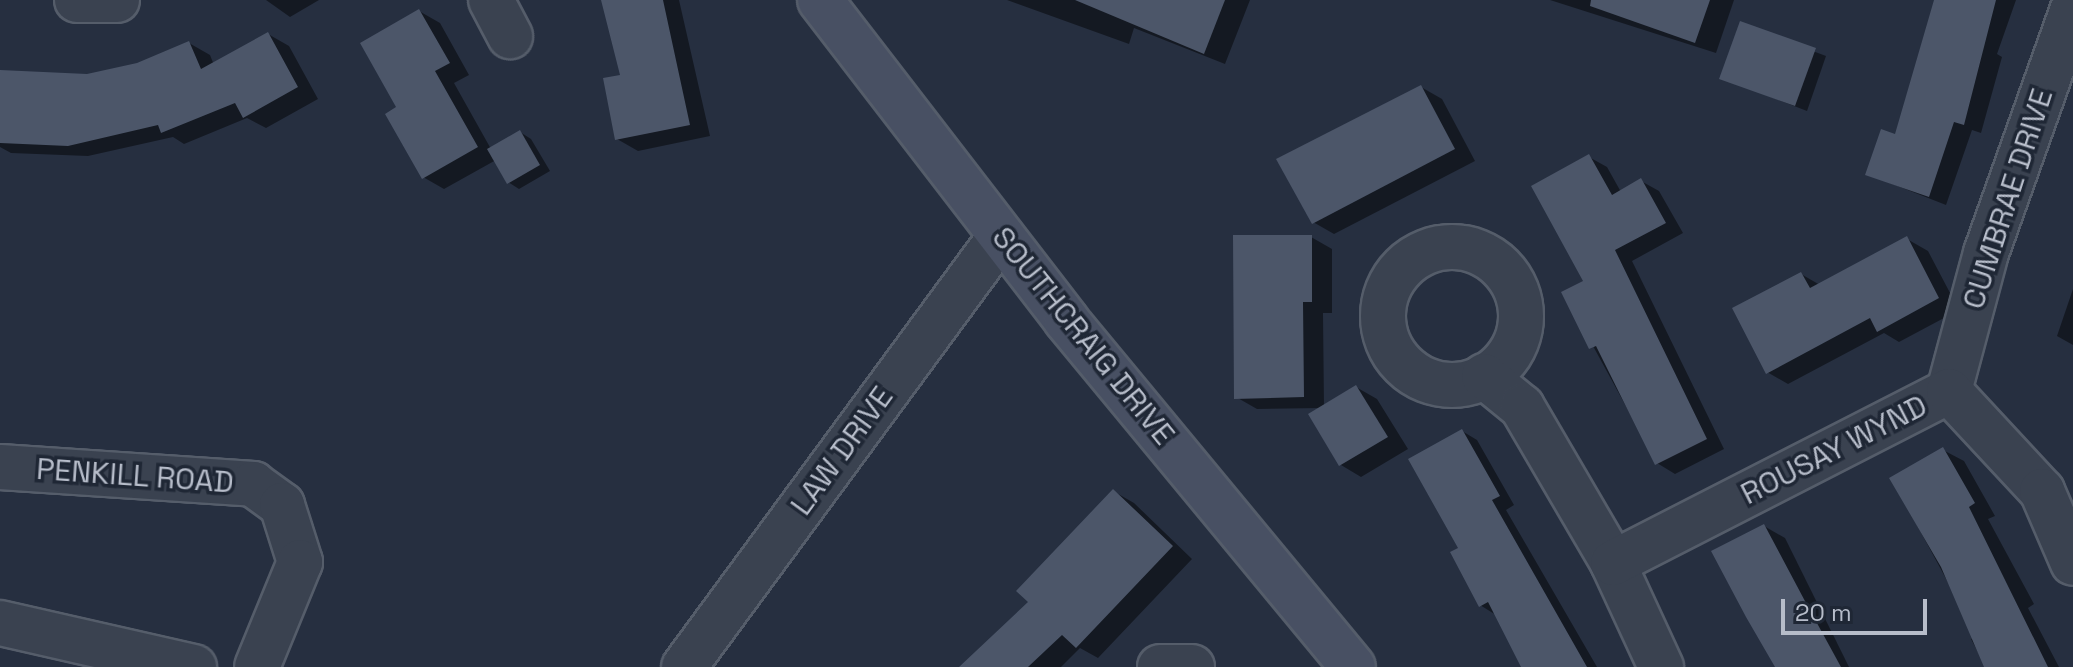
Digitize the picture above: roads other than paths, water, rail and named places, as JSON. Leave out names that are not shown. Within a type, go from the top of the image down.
[{"type":"street","points":[[77,0],[117,0]]},
{"type":"street","name":"SOUTHCRAIG DRIVE","points":[[820,0],[1001,236],[1353,667]]},
{"type":"street","name":"CUMBRAE DRIVE","points":[[1949,391],[1978,280],[2073,9]]},
{"type":"street","name":"LAW DRIVE","points":[[684,667],[1001,236]]},
{"type":"street","points":[[1484,376],[1522,407],[1613,563],[1661,667]]},
{"type":"street","name":"ROUSAY WYND","points":[[1613,563],[1949,391],[2042,491],[2073,563]]},
{"type":"street","name":"PENKILL ROAD","points":[[0,467],[253,484],[282,505],[300,562],[257,667]]},
{"type":"street","points":[[0,623],[194,667]]},
{"type":"street","points":[[1160,667],[1192,667]]}]
